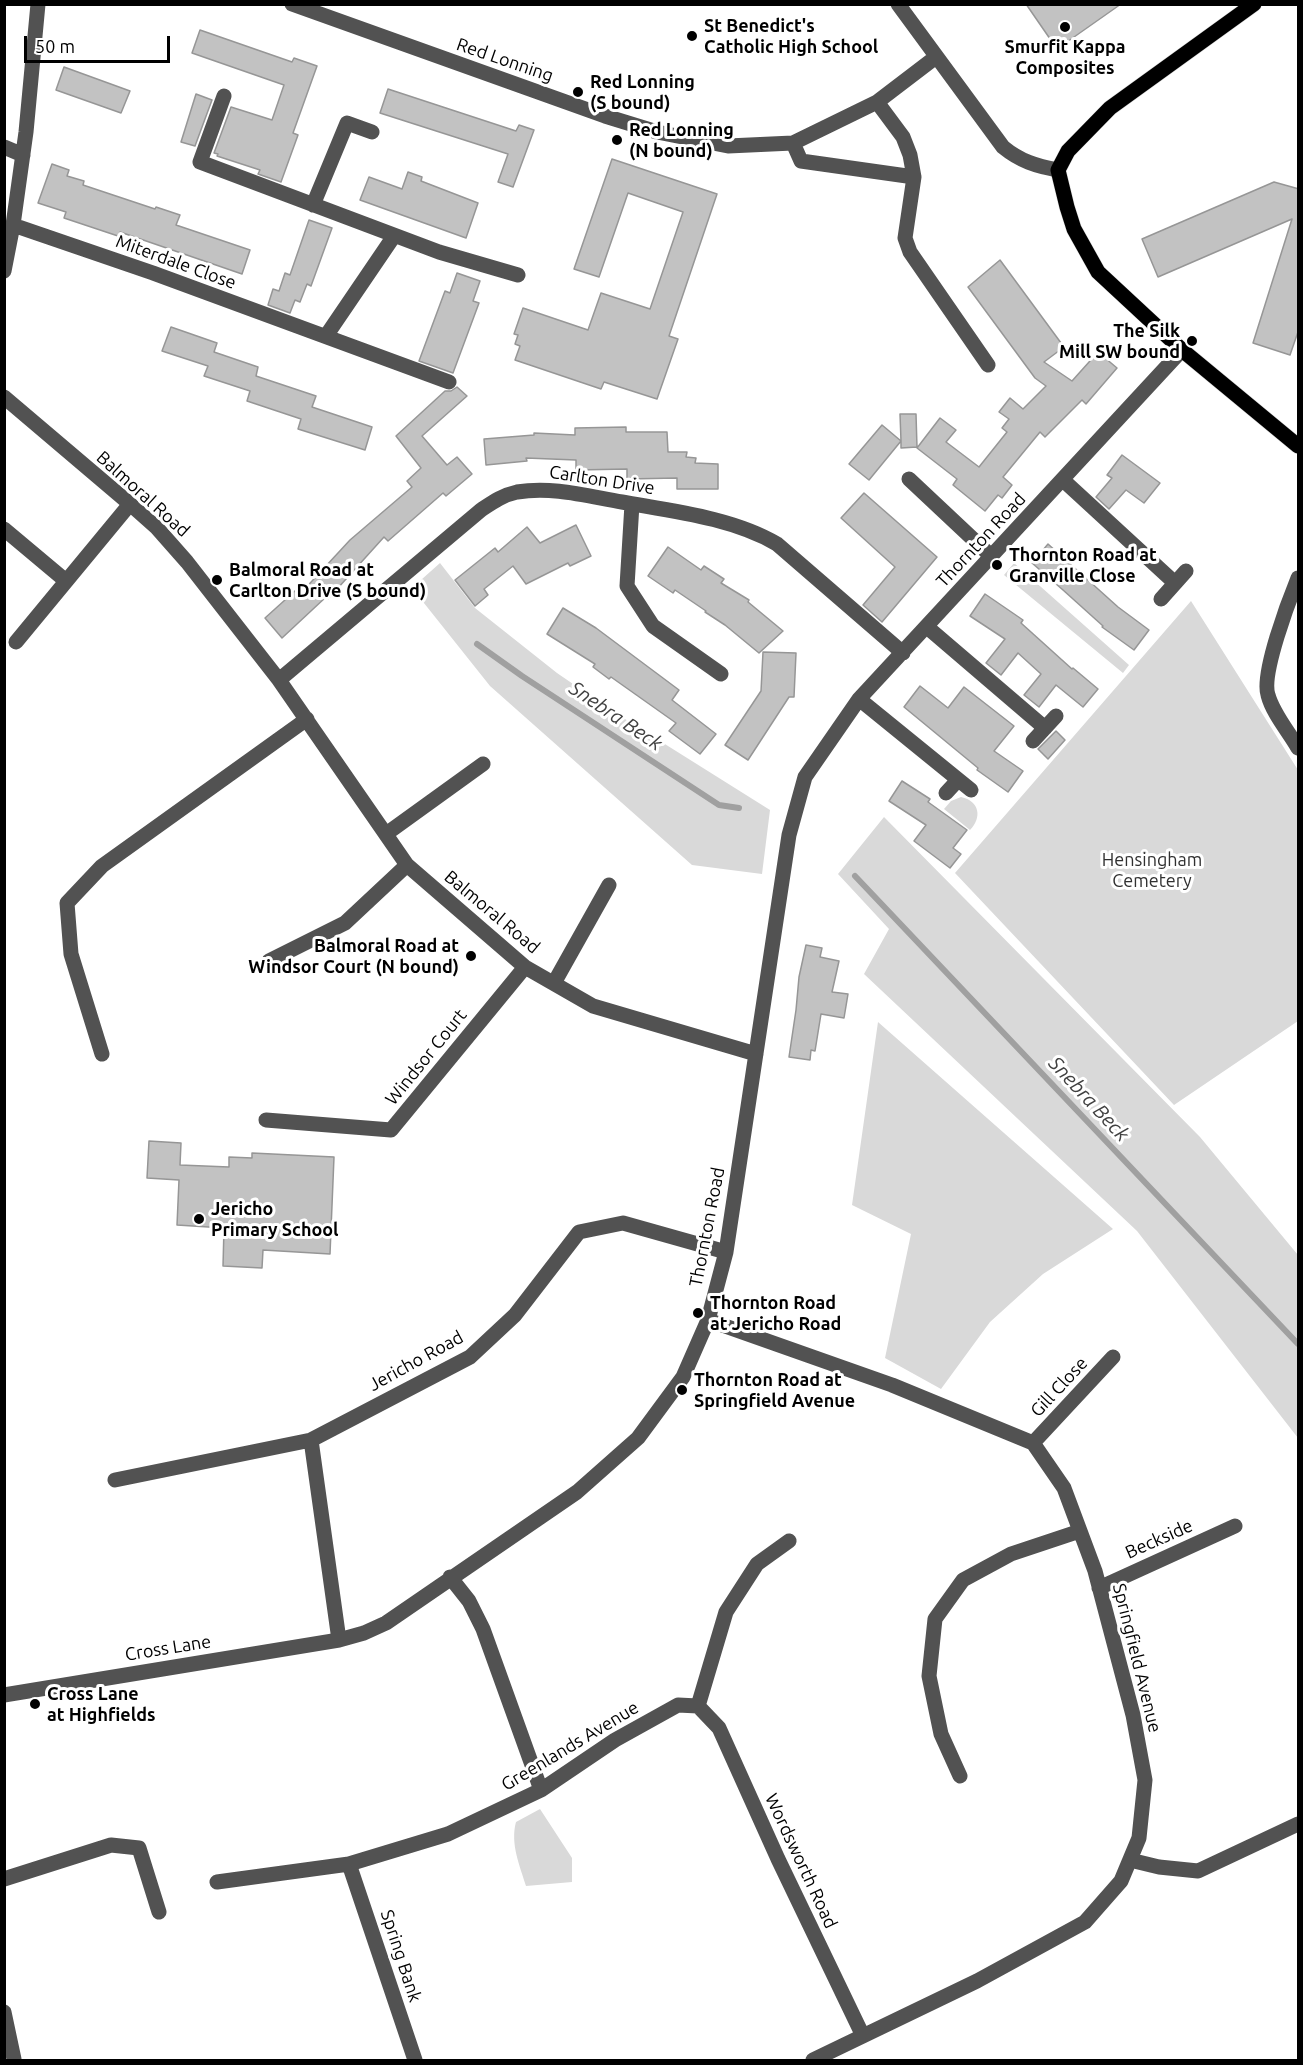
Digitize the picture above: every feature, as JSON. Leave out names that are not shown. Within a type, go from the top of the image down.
[{"type":"main road","points":[[1254,4],[1110,108],[1068,151],[1058,170],[1074,229],[1094,267],[1182,350],[1299,446]]},
{"type":"street","points":[[4,271],[23,155],[38,4]]},
{"type":"street","name":"Red Lonning","points":[[292,4],[583,108],[657,132],[728,146],[793,143],[878,102],[936,57]]},
{"type":"street","points":[[898,4],[1003,147],[1017,159],[1058,170]]},
{"type":"street","points":[[224,96],[200,162],[439,252],[518,275]]},
{"type":"street","points":[[878,102],[903,137],[910,155],[914,177],[905,238],[910,252],[988,365]]},
{"type":"street","points":[[313,205],[347,123],[372,132]]},
{"type":"street","points":[[793,143],[801,161],[914,177]]},
{"type":"street","points":[[4,147],[23,155]]},
{"type":"street","name":"Miterdale Close","points":[[13,225],[153,273],[449,382]]},
{"type":"street","points":[[326,336],[394,236]]},
{"type":"street","name":"Thornton Road","points":[[339,1640],[364,1633],[386,1623],[577,1492],[638,1438],[683,1377],[708,1320],[726,1252],[789,836],[805,777],[859,699],[1182,350]]},
{"type":"street","name":"Balmoral Road","points":[[4,397],[157,528],[187,562],[279,680],[407,865],[525,967],[593,1006],[756,1053]]},
{"type":"street","points":[[909,479],[991,556]]},
{"type":"street","points":[[1063,480],[1175,583]]},
{"type":"street","name":"Carlton Drive","points":[[279,680],[481,510],[501,497],[517,492],[552,489],[717,522],[764,536],[777,544],[903,653]]},
{"type":"street","points":[[16,642],[130,504]]},
{"type":"street","points":[[632,504],[627,586],[654,626],[721,674]]},
{"type":"street","points":[[4,529],[66,581]]},
{"type":"street","points":[[1161,598],[1186,571]]},
{"type":"street","points":[[1299,578],[1269,668],[1267,683],[1268,695],[1299,748]]},
{"type":"street","points":[[927,627],[1045,728]]},
{"type":"street","points":[[859,699],[971,790]]},
{"type":"street","points":[[1033,741],[1056,716]]},
{"type":"street","points":[[102,1054],[70,954],[67,903],[102,867],[306,719]]},
{"type":"street","points":[[386,834],[483,764]]},
{"type":"street","points":[[946,793],[958,780]]},
{"type":"street","points":[[268,961],[345,923],[407,865]]},
{"type":"street","points":[[554,983],[609,885]]},
{"type":"street","name":"Windsor Court","points":[[266,1120],[391,1130],[525,967]]},
{"type":"street","name":"Jericho Road","points":[[115,1480],[311,1440],[470,1357],[515,1315],[579,1232],[623,1223],[726,1252]]},
{"type":"street","points":[[708,1320],[892,1385],[1033,1443]]},
{"type":"street","name":"Gill Close","points":[[1033,1443],[1113,1357]]},
{"type":"street","points":[[311,1440],[339,1640]]},
{"type":"street","name":"Springfield Avenue","points":[[813,2061],[977,1981],[1085,1922],[1121,1881],[1139,1838],[1145,1780],[1133,1715],[1099,1588],[1064,1488],[1033,1443]]},
{"type":"street","name":"Beckside","points":[[1099,1588],[1235,1526]]},
{"type":"street","points":[[960,1776],[941,1734],[929,1676],[934,1619],[963,1580],[1011,1554],[1080,1531]]},
{"type":"street","points":[[698,1706],[726,1612],[757,1564],[789,1541]]},
{"type":"street","points":[[450,1577],[469,1601],[483,1629],[541,1790]]},
{"type":"street","name":"Cross Lane","points":[[4,1695],[339,1640]]},
{"type":"street","name":"Greenlands Avenue","points":[[217,1882],[349,1863],[448,1834],[541,1790],[615,1740],[678,1705],[698,1706]]},
{"type":"street","name":"Wordsworth Road","points":[[698,1706],[719,1728],[778,1859],[863,2036]]},
{"type":"street","points":[[1130,1860],[1159,1867],[1198,1871],[1299,1824]]},
{"type":"street","points":[[4,1880],[111,1845],[139,1848],[159,1912]]},
{"type":"street","name":"Spring Bank","points":[[349,1863],[415,2061]]},
{"type":"street","points":[[4,2012],[15,2060]]},
{"type":"green space","points":[[440,563],[475,608],[557,673],[617,714],[770,810],[762,874],[692,865],[490,686],[412,588]]},
{"type":"green space","points":[[1014,563],[1129,665],[1123,673],[1004,575]]},
{"type":"green space","name":"Hensingham Cemetery","points":[[1191,601],[1298,770],[1298,1021],[1174,1105],[955,873]]},
{"type":"green space","points":[[961,797],[972,802],[977,810],[976,820],[970,830],[944,809],[951,801]]},
{"type":"green space","points":[[884,817],[1200,1137],[1298,1255],[1298,1438],[1137,1231],[864,974],[889,929],[838,874]]},
{"type":"green space","points":[[878,1022],[1113,1229],[1043,1274],[990,1322],[941,1389],[885,1358],[911,1234],[852,1205]]},
{"type":"green space","points":[[540,1809],[572,1858],[572,1882],[526,1886],[516,1855],[514,1830],[516,1822]]},
{"type":"building","name":"Smurfit Kappa Composites","points":[[1026,4],[1121,4],[1057,49]]},
{"type":"building","points":[[200,30],[292,62],[294,58],[317,66],[293,133],[298,135],[281,182],[258,174],[260,170],[214,153],[231,107],[272,120],[284,85],[192,53]]},
{"type":"building","points":[[64,67],[130,91],[121,113],[56,90]]},
{"type":"building","points":[[388,89],[516,131],[519,125],[534,130],[513,187],[498,182],[508,154],[380,113]]},
{"type":"building","points":[[196,94],[212,100],[195,146],[181,142]]},
{"type":"building","points":[[612,159],[717,194],[669,336],[678,339],[657,399],[604,382],[601,389],[515,360],[520,346],[515,344],[518,335],[514,334],[523,308],[588,330],[601,293],[650,309],[683,212],[628,193],[599,277],[574,269]]},
{"type":"building","points":[[52,164],[69,170],[67,176],[84,181],[83,185],[180,215],[176,225],[250,250],[242,274],[120,232],[118,236],[64,218],[66,212],[38,203]]},
{"type":"building","points":[[408,172],[422,177],[421,181],[478,203],[466,238],[360,200],[369,177],[402,189]]},
{"type":"building","points":[[1274,182],[1299,189],[1299,329],[1290,355],[1253,343],[1292,219],[1158,277],[1142,239]]},
{"type":"building","points":[[309,220],[332,228],[311,286],[307,284],[300,302],[295,300],[290,313],[268,305],[273,289],[279,291],[285,273],[290,275]]},
{"type":"building","points":[[1000,260],[1064,347],[1044,362],[1072,381],[1098,352],[1117,368],[1086,404],[1082,400],[1045,437],[1040,432],[1003,477],[1012,485],[1002,498],[998,495],[985,511],[953,485],[957,479],[917,448],[940,418],[956,430],[946,442],[979,467],[1007,432],[1002,428],[1009,419],[999,412],[1010,398],[1023,409],[1046,386],[1035,378],[968,287]]},
{"type":"building","points":[[457,273],[480,281],[473,301],[479,303],[453,373],[419,361],[445,291],[450,293]]},
{"type":"building","points":[[171,327],[217,343],[214,352],[258,367],[256,376],[316,396],[312,407],[372,427],[365,450],[298,429],[301,419],[247,401],[250,391],[204,376],[208,366],[162,351]]},
{"type":"building","points":[[457,387],[467,396],[422,436],[447,465],[457,457],[472,474],[446,496],[443,493],[388,541],[384,537],[328,599],[326,597],[282,638],[265,618],[296,590],[300,594],[350,540],[412,487],[407,481],[421,468],[396,436],[445,391],[451,391]]},
{"type":"building","points":[[900,414],[916,414],[917,447],[901,448]]},
{"type":"building","points":[[882,425],[901,441],[869,480],[849,464]]},
{"type":"building","points":[[626,427],[626,432],[667,432],[668,452],[687,452],[686,457],[696,458],[695,463],[718,464],[718,489],[677,489],[677,478],[627,479],[627,469],[576,470],[576,460],[526,458],[527,461],[486,465],[484,439],[534,435],[534,433],[575,435],[575,428]]},
{"type":"building","points":[[1122,455],[1160,483],[1144,503],[1126,490],[1109,509],[1096,497],[1112,478],[1107,475]]},
{"type":"building","points":[[864,493],[937,557],[882,622],[863,605],[895,567],[841,518]]},
{"type":"building","points":[[576,525],[591,556],[570,566],[568,563],[526,584],[513,566],[484,589],[488,595],[475,606],[455,580],[495,548],[498,552],[527,527],[540,543]]},
{"type":"building","points":[[1048,544],[1118,607],[1149,630],[1134,650],[1102,627],[1032,563]]},
{"type":"building","points":[[668,547],[701,570],[704,566],[724,579],[721,583],[749,600],[748,602],[783,631],[759,653],[706,611],[675,590],[673,593],[648,576]]},
{"type":"building","points":[[985,594],[1023,620],[1021,623],[1098,689],[1083,707],[1056,685],[1039,707],[1024,695],[1041,674],[1018,653],[1001,675],[986,663],[1005,639],[970,616]]},
{"type":"building","points":[[563,608],[596,628],[679,690],[672,700],[716,734],[700,754],[669,731],[676,723],[611,677],[609,679],[593,667],[595,664],[547,634]]},
{"type":"building","points":[[763,652],[796,653],[794,697],[789,697],[748,760],[725,745],[761,691]]},
{"type":"building","points":[[920,686],[948,708],[964,687],[1014,726],[994,751],[1023,771],[1008,792],[977,770],[978,768],[904,707]]},
{"type":"building","points":[[1056,731],[1065,740],[1048,759],[1038,749]]},
{"type":"building","points":[[902,781],[930,799],[928,802],[967,830],[953,848],[961,854],[950,868],[914,841],[926,825],[889,801]]},
{"type":"building","points":[[806,945],[822,948],[820,957],[839,961],[832,992],[848,994],[844,1018],[821,1014],[815,1051],[811,1050],[810,1060],[789,1057],[799,977]]},
{"type":"building","points":[[149,1141],[181,1143],[180,1165],[229,1167],[229,1157],[252,1158],[252,1153],[334,1157],[330,1254],[263,1250],[262,1268],[223,1266],[224,1228],[177,1225],[179,1180],[147,1178]]},
{"type":"waterway","name":"Snebra Beck","points":[[477,644],[719,805],[739,808]]},
{"type":"waterway","name":"Snebra Beck","points":[[855,876],[1298,1344]]},
{"type":"place","name":"Smurfit Kappa Composites","points":[[1065,27]]},
{"type":"place","name":"St Benedict's Catholic High School","points":[[692,36]]},
{"type":"place","name":"Red Lonning (S bound)","points":[[578,92]]},
{"type":"place","name":"Red Lonning (N bound)","points":[[617,140]]},
{"type":"place","name":"The Silk Mill SW bound","points":[[1192,341]]},
{"type":"place","name":"Thornton Road at Granville Close","points":[[997,565]]},
{"type":"place","name":"Balmoral Road at Carlton Drive (S bound)","points":[[217,580]]},
{"type":"place","name":"Balmoral Road at Windsor Court (N bound)","points":[[471,956]]},
{"type":"place","name":"Jericho Primary School","points":[[199,1219]]},
{"type":"place","name":"Thornton Road at Jericho Road","points":[[698,1313]]},
{"type":"place","name":"Thornton Road at Springfield Avenue","points":[[682,1390]]},
{"type":"place","name":"Cross Lane at Highfields","points":[[35,1704]]}]
